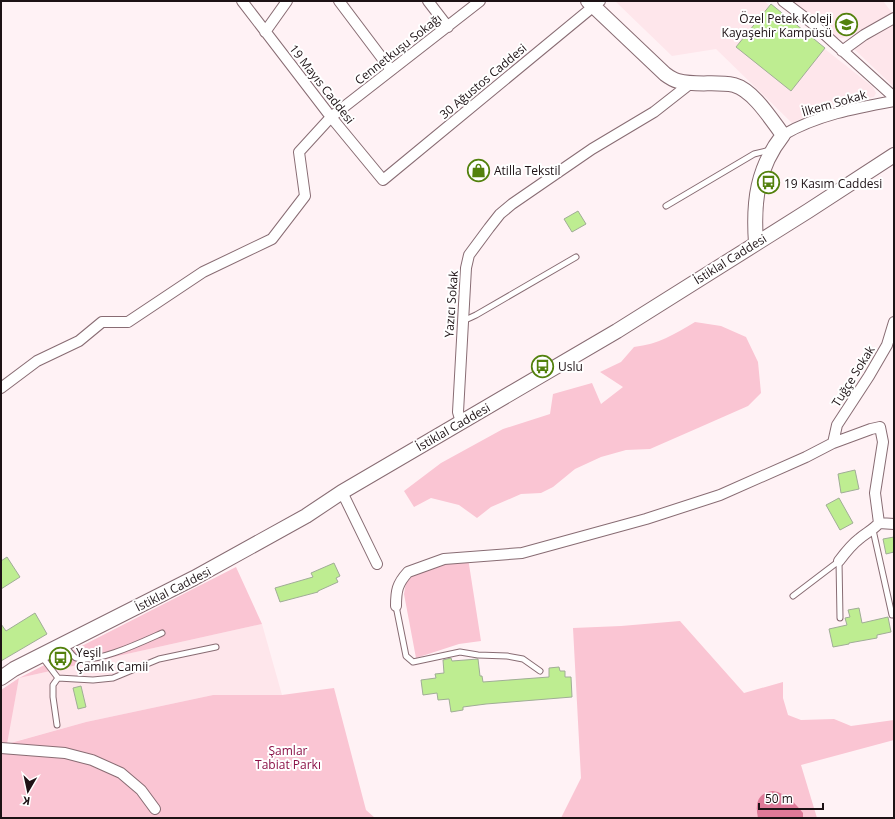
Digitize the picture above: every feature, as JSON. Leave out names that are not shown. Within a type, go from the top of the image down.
[{"type":"main road","points":[[594,3],[665,74],[677,81],[692,84],[718,83],[734,86],[744,90],[759,103],[783,135],[765,164],[759,181],[755,203],[756,243]]},
{"type":"main road","name":"İstiklal Caddesi","points":[[1,678],[8,670],[40,656],[201,575],[306,516],[342,492],[616,331],[892,159]]},
{"type":"street","name":"19 Mayıs Caddesi","points":[[242,1],[331,117],[383,180]]},
{"type":"street","points":[[265,32],[287,1]]},
{"type":"street","points":[[339,1],[391,70]]},
{"type":"street","points":[[428,1],[448,27]]},
{"type":"street","name":"Cennetkuşu Sokağı","points":[[1,388],[37,361],[79,341],[102,322],[128,322],[203,272],[272,239],[305,196],[299,152],[331,117],[480,1]]},
{"type":"street","points":[[783,1],[812,24],[894,97]]},
{"type":"street","name":"30 Ağustos Caddesi","points":[[383,180],[594,3]]},
{"type":"street","points":[[842,51],[864,35],[894,18]]},
{"type":"street","name":"Yazıcı Sokak","points":[[460,422],[458,412],[466,268],[469,255],[500,214],[512,204],[592,149],[654,112],[692,84]]},
{"type":"street","name":"İlkem Sokak","points":[[783,135],[795,128],[830,115],[894,101]]},
{"type":"street","name":"Tuğçe Sokak","points":[[833,443],[837,425],[887,345],[894,322]]},
{"type":"street","points":[[396,606],[396,591],[404,576],[408,572],[444,559],[522,553],[646,519],[720,496],[806,457],[833,443],[871,428],[880,427],[883,442],[875,493],[876,526]]},
{"type":"street","points":[[342,492],[377,564]]},
{"type":"street","points":[[839,561],[846,551],[876,526],[894,524]]},
{"type":"street","points":[[1,748],[65,753],[92,760],[121,773],[141,790],[155,809]]},
{"type":"lane","points":[[666,206],[754,154],[773,149]]},
{"type":"lane","points":[[463,321],[576,257]]},
{"type":"lane","points":[[876,526],[892,615]]},
{"type":"lane","points":[[793,596],[839,561]]},
{"type":"lane","points":[[839,561],[840,618]]},
{"type":"lane","points":[[396,606],[406,656],[413,662],[460,652],[478,655],[507,656],[523,659],[540,670]]},
{"type":"lane","points":[[64,644],[75,657],[82,659],[103,656],[162,633]]},
{"type":"lane","points":[[40,656],[58,678],[93,680],[113,678],[159,659],[216,647]]},
{"type":"lane","points":[[57,725],[53,685],[58,678]]},
{"type":"shaded area","points":[[764,1],[873,87],[876,93],[874,97],[827,106],[792,123],[716,49],[672,56],[616,2]]},
{"type":"shaded area","name":"Özel Petek Koleji Kayaşehir Kampüsü","points":[[790,1],[883,1],[894,15],[855,34],[842,38],[836,38]]},
{"type":"shaded area","points":[[894,24],[894,87],[853,48],[853,45]]},
{"type":"shaded area","points":[[262,624],[282,695],[213,695],[86,722],[6,744],[19,678]]},
{"type":"shaded area","points":[[773,791],[786,796],[793,802],[803,813],[803,818],[758,818],[758,800],[763,794]]},
{"type":"green space","points":[[695,322],[721,326],[746,337],[758,362],[761,393],[748,406],[650,449],[626,450],[601,457],[575,469],[553,487],[541,493],[521,494],[491,507],[477,518],[459,505],[431,498],[414,507],[404,491],[441,463],[503,429],[550,414],[553,394],[592,383],[601,404],[623,387],[600,372],[621,362],[634,347],[651,344],[673,335]]},
{"type":"green space","points":[[468,558],[481,641],[459,644],[416,658],[404,594],[406,582],[413,573],[434,566]]},
{"type":"green space","points":[[236,567],[262,624],[19,678]]},
{"type":"green space","points":[[680,621],[744,693],[783,682],[783,698],[788,715],[801,720],[834,719],[851,726],[894,720],[894,740],[801,765],[817,818],[561,818],[581,778],[573,628]]},
{"type":"green space","name":"Şamlar Tabiat Parkı","points":[[19,678],[7,744],[86,722],[213,695],[282,695],[334,688],[366,810],[375,818],[1,818],[1,690]]},
{"type":"building","points":[[771,4],[825,48],[791,91],[736,47]]},
{"type":"building","points":[[578,211],[586,224],[572,232],[564,219]]},
{"type":"building","points":[[855,470],[859,489],[841,493],[838,474]]},
{"type":"building","points":[[839,498],[853,523],[840,530],[826,505]]},
{"type":"building","points":[[894,537],[894,552],[886,554],[883,539]]},
{"type":"building","points":[[7,557],[20,577],[1,589],[1,561]]},
{"type":"building","points":[[334,563],[340,576],[336,578],[338,582],[318,592],[280,602],[275,588],[313,577],[311,573]]},
{"type":"building","points":[[859,608],[862,623],[888,617],[891,632],[877,635],[877,638],[833,647],[829,629],[847,625],[845,618],[850,617],[848,610]]},
{"type":"building","points":[[35,613],[47,634],[1,661],[1,624],[6,631]]},
{"type":"building","points":[[451,658],[452,661],[478,659],[480,676],[482,676],[483,682],[549,677],[549,668],[559,667],[560,671],[565,671],[565,677],[571,677],[572,697],[486,704],[463,707],[463,710],[451,712],[449,699],[438,700],[437,693],[423,695],[421,680],[436,678],[435,674],[444,673],[443,660]]},
{"type":"building","points":[[81,686],[86,707],[78,709],[73,688]]},
{"type":"place","name":"Özel Petek Koleji Kayaşehir Kampüsü","points":[[847,25]]},
{"type":"place","name":"Atilla Tekstil","points":[[478,170]]},
{"type":"place","name":"19 Kasım Caddesi","points":[[769,183]]},
{"type":"place","name":"Uslu","points":[[543,366]]},
{"type":"place","name":"Yeşil Çamlık Camii","points":[[61,659]]}]
